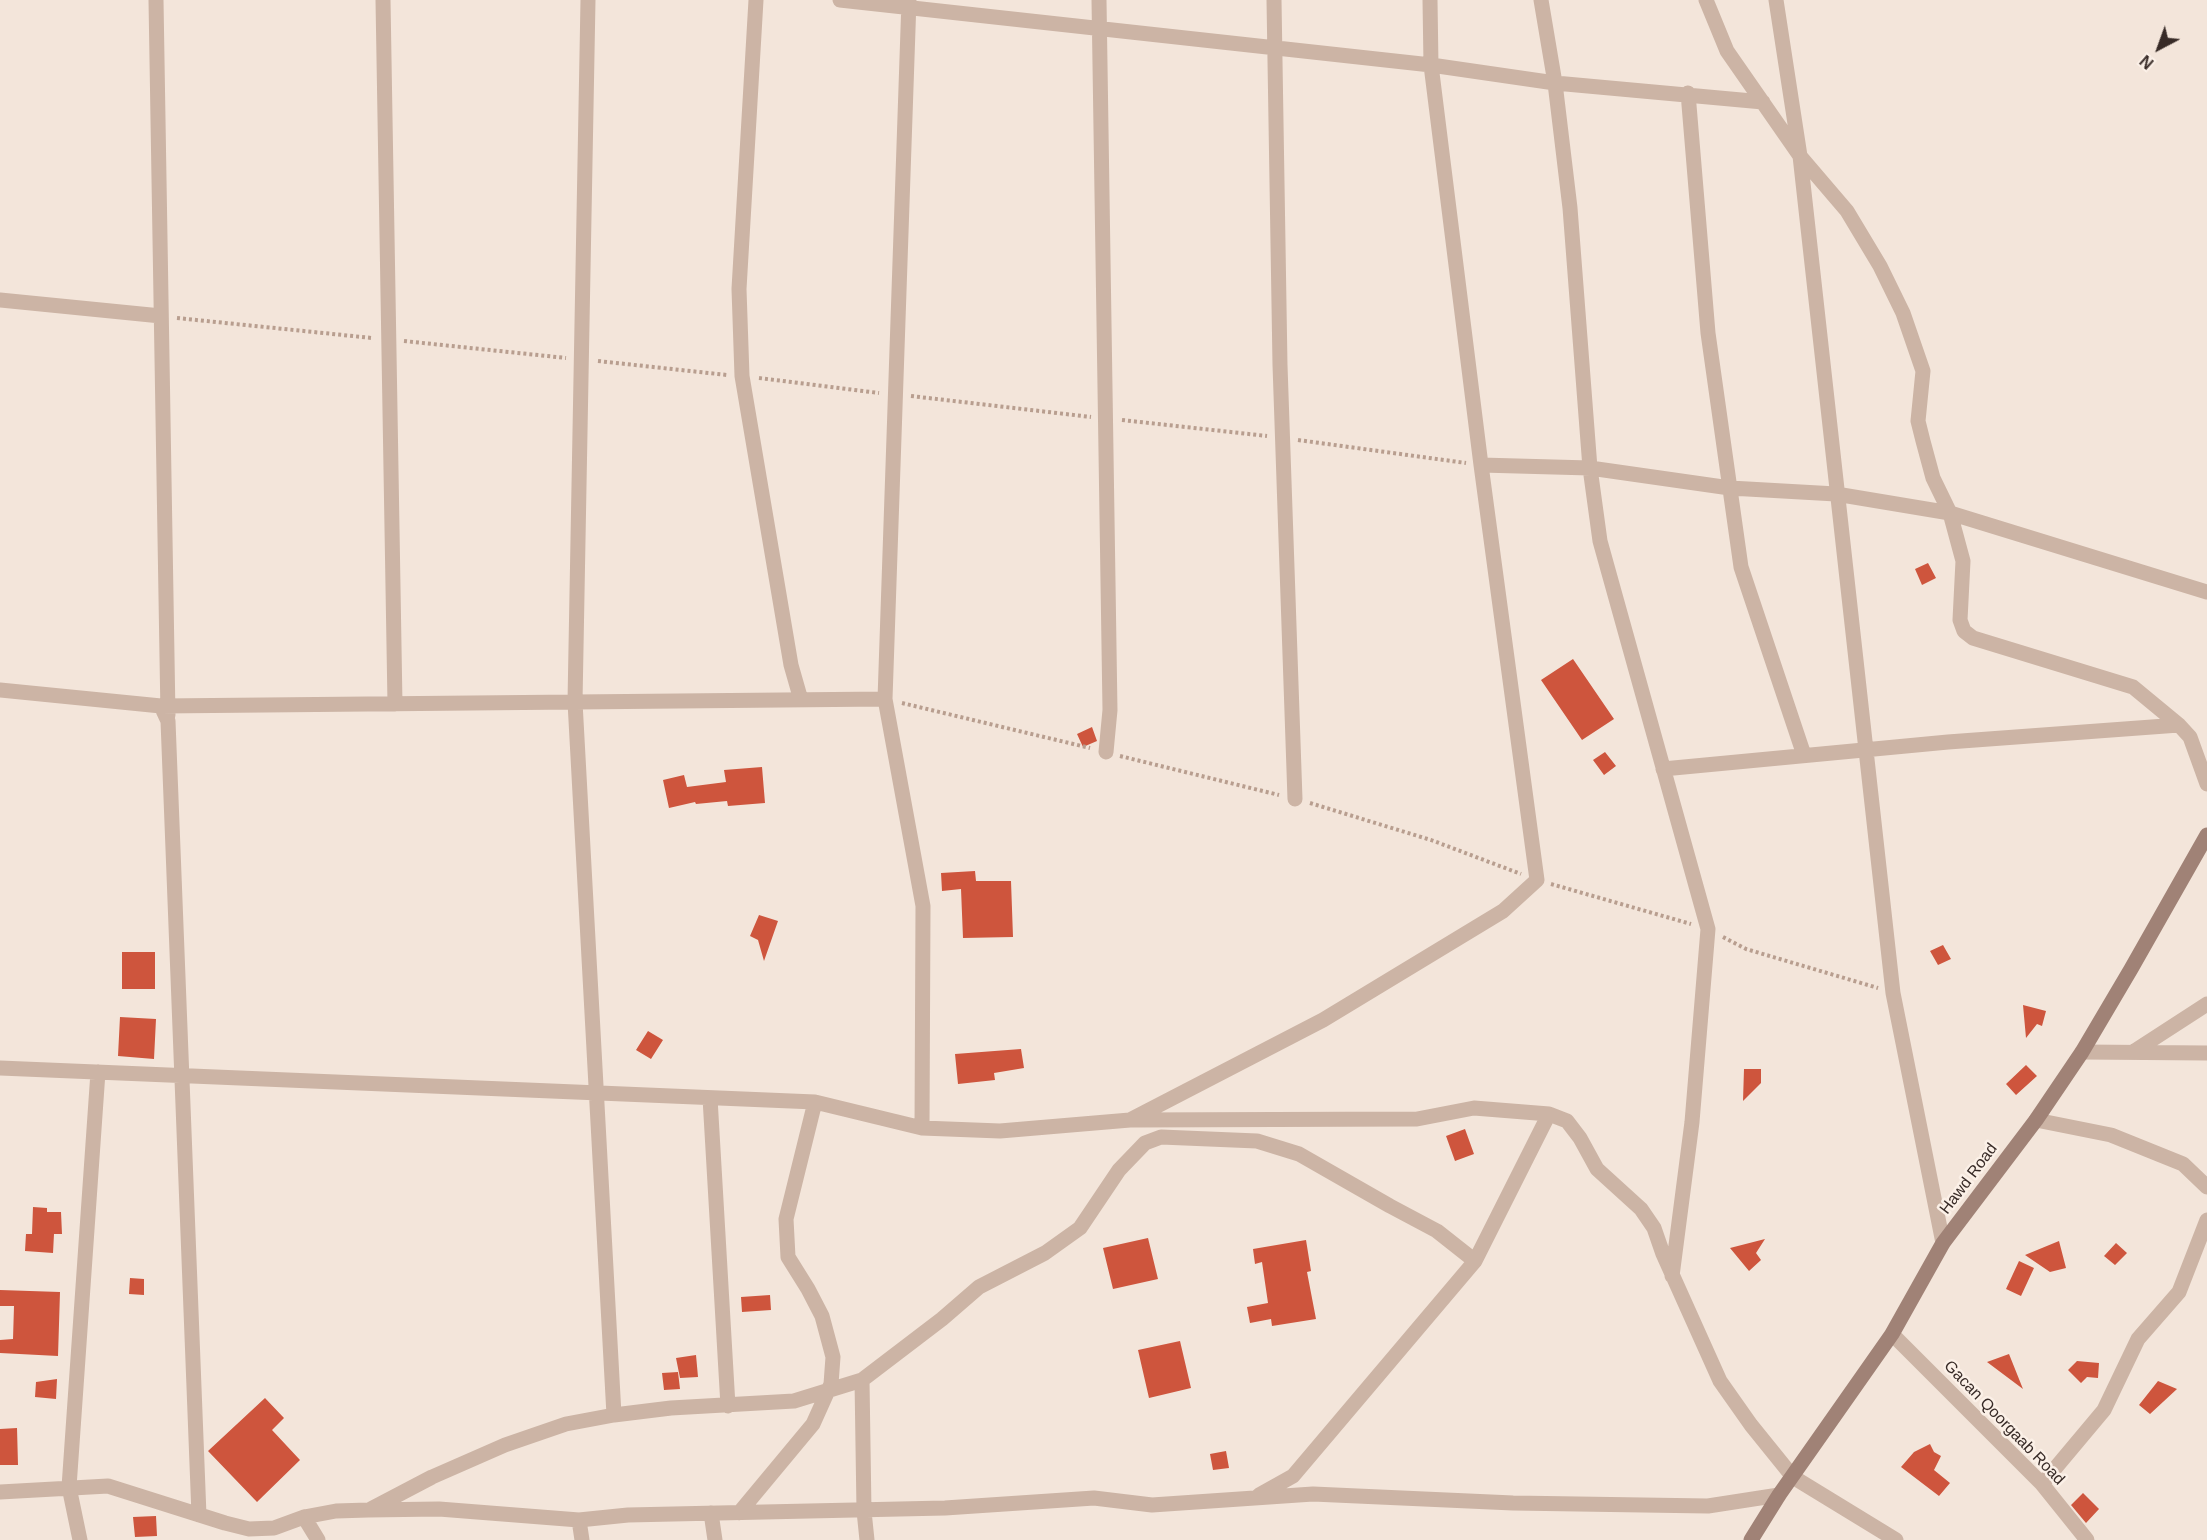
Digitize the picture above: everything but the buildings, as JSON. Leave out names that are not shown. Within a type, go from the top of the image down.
[{"type":"main road","name":"Hawd Road","points":[[1750,1540],[1892,1334],[1943,1244],[2036,1120],[2082,1052],[2132,969],[2207,835]]},
{"type":"street","points":[[156,0],[165,711],[200,1515]]},
{"type":"street","points":[[383,0],[394,704]]},
{"type":"street","points":[[588,0],[575,702],[614,1415]]},
{"type":"street","points":[[756,0],[739,289],[742,376],[791,665],[801,700]]},
{"type":"street","points":[[840,0],[909,4],[1099,29],[1431,65],[1555,82],[1763,102]]},
{"type":"street","points":[[1099,0],[1110,710],[1106,753]]},
{"type":"street","points":[[1274,0],[1282,438],[1295,798]]},
{"type":"street","points":[[1130,1120],[1323,1020],[1503,911],[1537,880],[1481,465],[1431,65],[1430,0]]},
{"type":"street","points":[[1541,0],[1555,82],[1570,208],[1590,468],[1600,541],[1708,929],[1692,1122],[1672,1276]]},
{"type":"street","points":[[1706,0],[1727,51],[1800,156],[1847,211],[1880,266],[1903,313],[1923,371],[1918,422],[1920,431],[1933,478],[1950,513],[1963,561],[1960,620],[1964,631],[1973,638],[2133,687],[2190,737],[2207,784]]},
{"type":"street","points":[[1776,0],[1800,156],[1893,993],[1943,1244]]},
{"type":"street","points":[[909,4],[885,699],[923,906],[922,1128]]},
{"type":"street","points":[[1688,93],[1708,333],[1741,567],[1804,755]]},
{"type":"street","points":[[0,300],[161,316]]},
{"type":"street","points":[[1481,465],[1590,468],[1730,488],[1836,494],[1950,513],[2207,592]]},
{"type":"street","points":[[0,690],[165,711],[394,704],[885,699]]},
{"type":"street","points":[[1663,769],[1948,742],[2179,725]]},
{"type":"street","points":[[2133,1052],[2207,1005]]},
{"type":"street","points":[[2082,1052],[2207,1053]]},
{"type":"street","points":[[0,1068],[815,1102],[922,1128],[1000,1131],[1130,1120],[1417,1119],[1474,1108],[1550,1114],[1567,1121],[1580,1137],[1597,1169],[1641,1209],[1654,1228],[1672,1276],[1720,1381],[1751,1425],[1793,1477],[1896,1540]]},
{"type":"street","points":[[80,1540],[69,1487],[98,1072]]},
{"type":"street","points":[[710,1098],[728,1406]]},
{"type":"street","points":[[739,1513],[813,1424],[831,1384],[833,1357],[822,1316],[788,1257],[786,1219],[815,1102]]},
{"type":"street","points":[[1254,1498],[1293,1476],[1475,1261],[1550,1114]]},
{"type":"street","points":[[2036,1120],[2111,1135],[2183,1164],[2207,1187]]},
{"type":"street","points":[[368,1510],[432,1477],[505,1444],[566,1424],[671,1408],[794,1401],[862,1380],[942,1319],[979,1287],[1045,1253],[1080,1228],[1119,1170],[1145,1143],[1161,1137],[1257,1141],[1299,1154],[1437,1231],[1475,1261]]},
{"type":"street","points":[[2042,1484],[2104,1410],[2138,1339],[2179,1292],[2207,1220]]},
{"type":"street","name":"Gacan Qoorgaab Road","points":[[1892,1334],[2042,1484],[2087,1540]]},
{"type":"street","points":[[862,1380],[864,1511],[867,1540]]},
{"type":"street","points":[[0,1492],[108,1486],[249,1529],[274,1528],[304,1517],[336,1511],[368,1510],[439,1509],[579,1520],[628,1515],[945,1508],[1094,1498],[1152,1505],[1313,1494],[1513,1503],[1708,1506],[1779,1495]]},
{"type":"street","points":[[711,1513],[715,1540]]},
{"type":"street","points":[[304,1517],[318,1540]]},
{"type":"street","points":[[579,1520],[582,1540]]},
{"type":"path","points":[[161,316],[742,376],[1282,438],[1481,465]]},
{"type":"path","points":[[885,699],[1295,798],[1431,840],[1537,880],[1708,929],[1746,949],[1893,993]]}]
